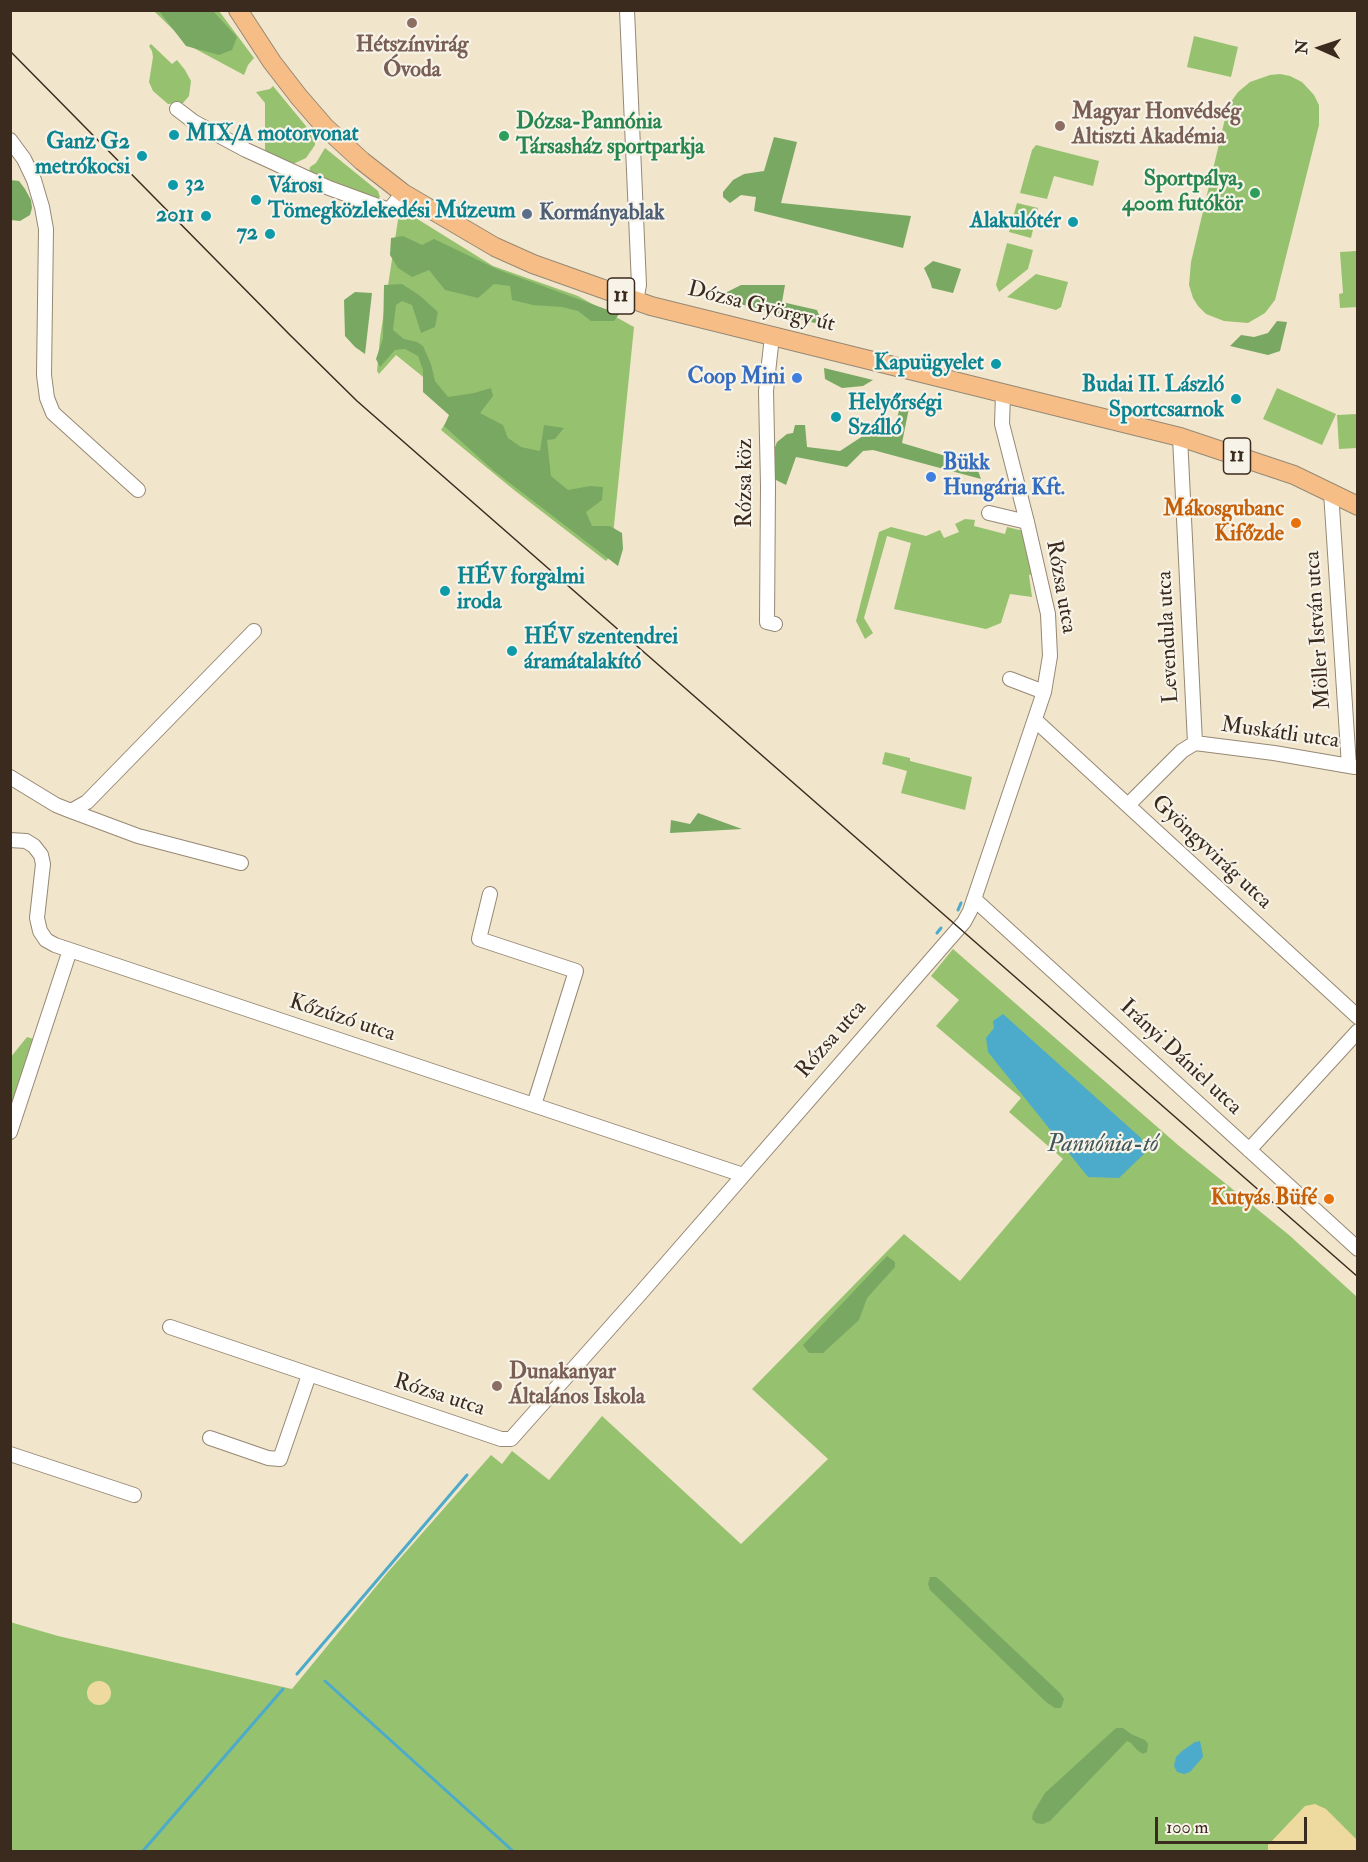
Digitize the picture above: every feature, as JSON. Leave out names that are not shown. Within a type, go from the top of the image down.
[{"type":"main road","name":"Dózsa György út","points":[[238,10],[286,80],[325,127],[362,161],[403,193],[495,247],[533,264],[636,301],[1180,437],[1294,475],[1358,506]]},
{"type":"street","points":[[627,10],[639,285],[636,301]]},
{"type":"street","points":[[177,109],[194,122],[246,150],[329,189],[388,210],[403,193]]},
{"type":"street","points":[[10,140],[24,159],[34,180],[46,229],[44,375],[47,398],[53,412],[138,490]]},
{"type":"street","name":"Rózsa köz","points":[[772,336],[766,391],[772,487],[766,622],[775,624]]},
{"type":"street","name":"Rózsa utca","points":[[170,1327],[501,1439],[511,1439],[964,922],[974,899],[1035,720],[1044,692],[1050,656],[1048,614],[1002,424],[1004,394]]},
{"type":"street","name":"Levendula utca","points":[[1180,437],[1195,743]]},
{"type":"street","name":"Möller István utca","points":[[1331,492],[1353,767]]},
{"type":"street","points":[[989,513],[1027,522]]},
{"type":"street","points":[[70,811],[87,802],[108,783],[254,631]]},
{"type":"street","points":[[1010,680],[1044,692]]},
{"type":"street","name":"Gyöngyvirág utca","points":[[1035,720],[1358,1017]]},
{"type":"street","points":[[1128,805],[1182,751],[1195,743]]},
{"type":"street","name":"Muskátli utca","points":[[1195,743],[1274,753],[1353,767]]},
{"type":"street","points":[[10,777],[56,806],[138,836],[241,863]]},
{"type":"street","name":"Kőzúzó utca","points":[[10,840],[26,841],[34,846],[44,864],[37,918],[40,931],[46,940],[55,945],[743,1175]]},
{"type":"street","points":[[490,894],[479,939],[576,971],[534,1105]]},
{"type":"street","name":"Irányi Dániel utca","points":[[974,899],[985,906],[1358,1249]]},
{"type":"street","points":[[10,1132],[70,950]]},
{"type":"street","points":[[1249,1150],[1358,1031]]},
{"type":"street","points":[[210,1438],[268,1458],[280,1459],[309,1375]]},
{"type":"street","points":[[10,1454],[134,1495]]},
{"type":"green space","points":[[154,11],[219,11],[254,58],[244,75],[190,46]]},
{"type":"green space","points":[[159,11],[213,11],[237,37],[232,50],[219,55],[186,46]]},
{"type":"green space","points":[[1194,36],[1238,47],[1231,77],[1187,67]]},
{"type":"green space","points":[[151,44],[172,64],[177,60],[191,81],[189,96],[183,103],[168,104],[153,91],[149,82],[153,57],[149,46]]},
{"type":"green space","name":"Sportpálya, 400m futókör","points":[[1280,74],[1302,82],[1314,95],[1319,105],[1319,125],[1275,300],[1265,313],[1248,323],[1224,321],[1206,314],[1193,298],[1189,285],[1191,262],[1228,106],[1238,92],[1250,82]]},
{"type":"green space","points":[[273,86],[315,137],[315,145],[306,158],[293,164],[277,161],[265,151],[265,103],[256,92],[270,89]]},
{"type":"green space","points":[[774,137],[797,142],[781,203],[911,216],[903,248],[754,211],[756,197],[741,195],[730,203],[723,197],[723,192],[733,180],[744,174],[764,171]]},
{"type":"green space","points":[[1036,145],[1099,161],[1093,186],[1054,176],[1047,199],[1020,193],[1032,150]]},
{"type":"green space","points":[[325,148],[378,191],[380,197],[377,199],[318,179],[309,173],[310,167],[316,163]]},
{"type":"green space","points":[[10,180],[19,181],[31,200],[30,215],[20,221],[11,220]]},
{"type":"green space","points":[[1017,203],[1038,208],[1031,238],[1009,232]]},
{"type":"green space","points":[[403,214],[411,215],[493,266],[578,296],[634,327],[611,555],[606,561],[441,430],[455,409],[422,376],[396,355],[379,374],[377,371],[398,220]]},
{"type":"green space","points":[[403,236],[422,245],[434,239],[499,270],[619,314],[614,321],[591,321],[578,311],[512,300],[510,286],[494,284],[478,298],[445,290],[429,270],[412,277],[398,268],[390,255],[391,238]]},
{"type":"green space","points":[[1007,243],[1033,250],[1028,269],[999,292],[996,285]]},
{"type":"green space","points":[[1356,243],[1357,307],[1340,308],[1339,294],[1343,293],[1340,252],[1356,251]]},
{"type":"green space","points":[[933,261],[961,269],[953,293],[932,288],[924,268]]},
{"type":"green space","points":[[1036,274],[1068,282],[1061,307],[1056,310],[1007,297]]},
{"type":"green space","points":[[402,284],[438,312],[435,327],[421,333],[412,305],[402,301],[396,305],[393,330],[404,339],[423,346],[435,381],[448,397],[491,388],[493,396],[480,413],[503,425],[508,438],[521,447],[540,451],[544,425],[564,428],[555,439],[547,440],[551,476],[568,490],[590,486],[603,487],[602,500],[586,512],[592,526],[610,526],[622,533],[623,549],[618,566],[494,471],[444,426],[449,415],[423,392],[423,370],[418,356],[405,349],[395,350],[380,367],[376,359],[383,338],[384,285]]},
{"type":"green space","points":[[741,285],[785,285],[782,302],[817,310],[823,325],[720,299],[723,294]]},
{"type":"green space","points":[[355,292],[372,293],[365,354],[345,336],[344,300]]},
{"type":"green space","points":[[1277,321],[1287,322],[1280,351],[1268,355],[1230,346],[1241,335],[1254,337],[1268,333]]},
{"type":"green space","points":[[824,368],[873,380],[863,386],[842,388],[825,379]]},
{"type":"green space","points":[[1277,388],[1336,414],[1322,445],[1263,419]]},
{"type":"green space","points":[[903,396],[911,398],[902,443],[976,465],[981,479],[873,450],[863,451],[847,467],[796,457],[786,485],[774,479],[770,460],[777,442],[787,434],[793,433],[795,425],[805,425],[807,447],[840,451],[869,432],[892,437]]},
{"type":"green space","points":[[1357,414],[1357,448],[1339,449],[1337,415]]},
{"type":"green space","points":[[965,519],[975,520],[974,526],[1005,534],[1007,527],[1024,531],[1034,574],[1029,575],[1032,597],[1010,594],[1001,623],[986,629],[894,609],[911,543],[887,536],[864,618],[873,633],[865,639],[856,621],[879,532],[891,527],[926,536],[940,530],[944,538],[959,532],[955,524]]},
{"type":"green space","points":[[885,752],[972,777],[965,810],[901,793],[907,771],[882,764]]},
{"type":"green space","points":[[698,813],[742,829],[670,833],[671,820],[690,824]]},
{"type":"green space","points":[[953,949],[1178,1145],[1289,1235],[1357,1297],[1357,1851],[11,1851],[10,1622],[58,1636],[292,1689],[388,1572],[491,1455],[502,1464],[512,1451],[549,1480],[602,1416],[741,1544],[828,1459],[752,1389],[904,1234],[960,1281],[1063,1159],[1009,1112],[1021,1098],[936,1026],[959,1000],[931,976]]},
{"type":"green space","points":[[27,1037],[37,1040],[16,1104],[11,1102],[10,1058]]},
{"type":"green space","points":[[887,1256],[895,1262],[895,1267],[867,1298],[859,1320],[823,1353],[809,1353],[803,1345]]},
{"type":"green space","points":[[930,1577],[936,1577],[941,1581],[1060,1693],[1064,1699],[1061,1708],[1055,1708],[1046,1702],[930,1590],[928,1584]]},
{"type":"green space","points":[[1116,1728],[1123,1728],[1145,1740],[1148,1744],[1147,1752],[1143,1754],[1127,1741],[1050,1821],[1043,1824],[1036,1823],[1032,1819],[1033,1813],[1045,1793]]},
{"type":"sand","points":[[99,1681],[104,1682],[110,1688],[110,1698],[104,1704],[99,1705],[94,1704],[88,1698],[87,1693],[88,1688],[94,1682]]},
{"type":"sand","points":[[1315,1804],[1326,1809],[1357,1840],[1357,1851],[1268,1851],[1268,1845],[1305,1806]]},
{"type":"water","name":"Pannónia-tó","points":[[1003,1014],[1141,1138],[1146,1152],[1119,1178],[1088,1177],[988,1052],[986,1038],[994,1028],[993,1021]]},
{"type":"water","points":[[1200,1741],[1202,1758],[1190,1772],[1184,1774],[1177,1772],[1174,1766],[1176,1757],[1195,1742]]},
{"type":"waterway","points":[[958,910],[961,903]]},
{"type":"waterway","points":[[937,933],[941,928]]},
{"type":"waterway","points":[[297,1674],[467,1475]]},
{"type":"waterway","points":[[325,1681],[514,1852]]},
{"type":"waterway","points":[[142,1852],[283,1689]]},
{"type":"tram line","points":[[10,51],[357,401],[1358,1277]]},
{"type":"place","name":"Hétszínvirág Óvoda","points":[[412,23]]},
{"type":"place","name":"Magyar Honvédség Altiszti Akadémia","points":[[1060,126]]},
{"type":"place","name":"MIX/A motorvonat","points":[[174,135]]},
{"type":"place","name":"Dózsa-Pannónia Társasház sportparkja","points":[[504,136]]},
{"type":"place","name":"Ganz G2 metrókocsi","points":[[142,156]]},
{"type":"place","name":"32","points":[[173,185]]},
{"type":"place","name":"Sportpálya, 400m futókör","points":[[1255,193]]},
{"type":"place","name":"Városi Tömegközlekedési Múzeum","points":[[256,200]]},
{"type":"place","name":"Kormányablak","points":[[527,214]]},
{"type":"place","name":"2011","points":[[206,216]]},
{"type":"place","name":"Alakulótér","points":[[1073,222]]},
{"type":"place","name":"72","points":[[270,234]]},
{"type":"place","name":"Kapuügyelet","points":[[996,364]]},
{"type":"place","name":"Coop Mini","points":[[797,378]]},
{"type":"place","name":"Budai II. László Sportcsarnok","points":[[1236,399]]},
{"type":"place","name":"Helyőrségi Szálló","points":[[836,417]]},
{"type":"place","name":"Bükk Hungária Kft.","points":[[931,477]]},
{"type":"place","name":"Mákosgubanc Kifőzde","points":[[1296,523]]},
{"type":"place","name":"HÉV forgalmi iroda","points":[[445,591]]},
{"type":"place","name":"HÉV szentendrei áramátalakító","points":[[512,651]]},
{"type":"place","name":"Kutyás Büfé","points":[[1329,1199]]},
{"type":"place","name":"Dunakanyar Általános Iskola","points":[[497,1386]]}]
